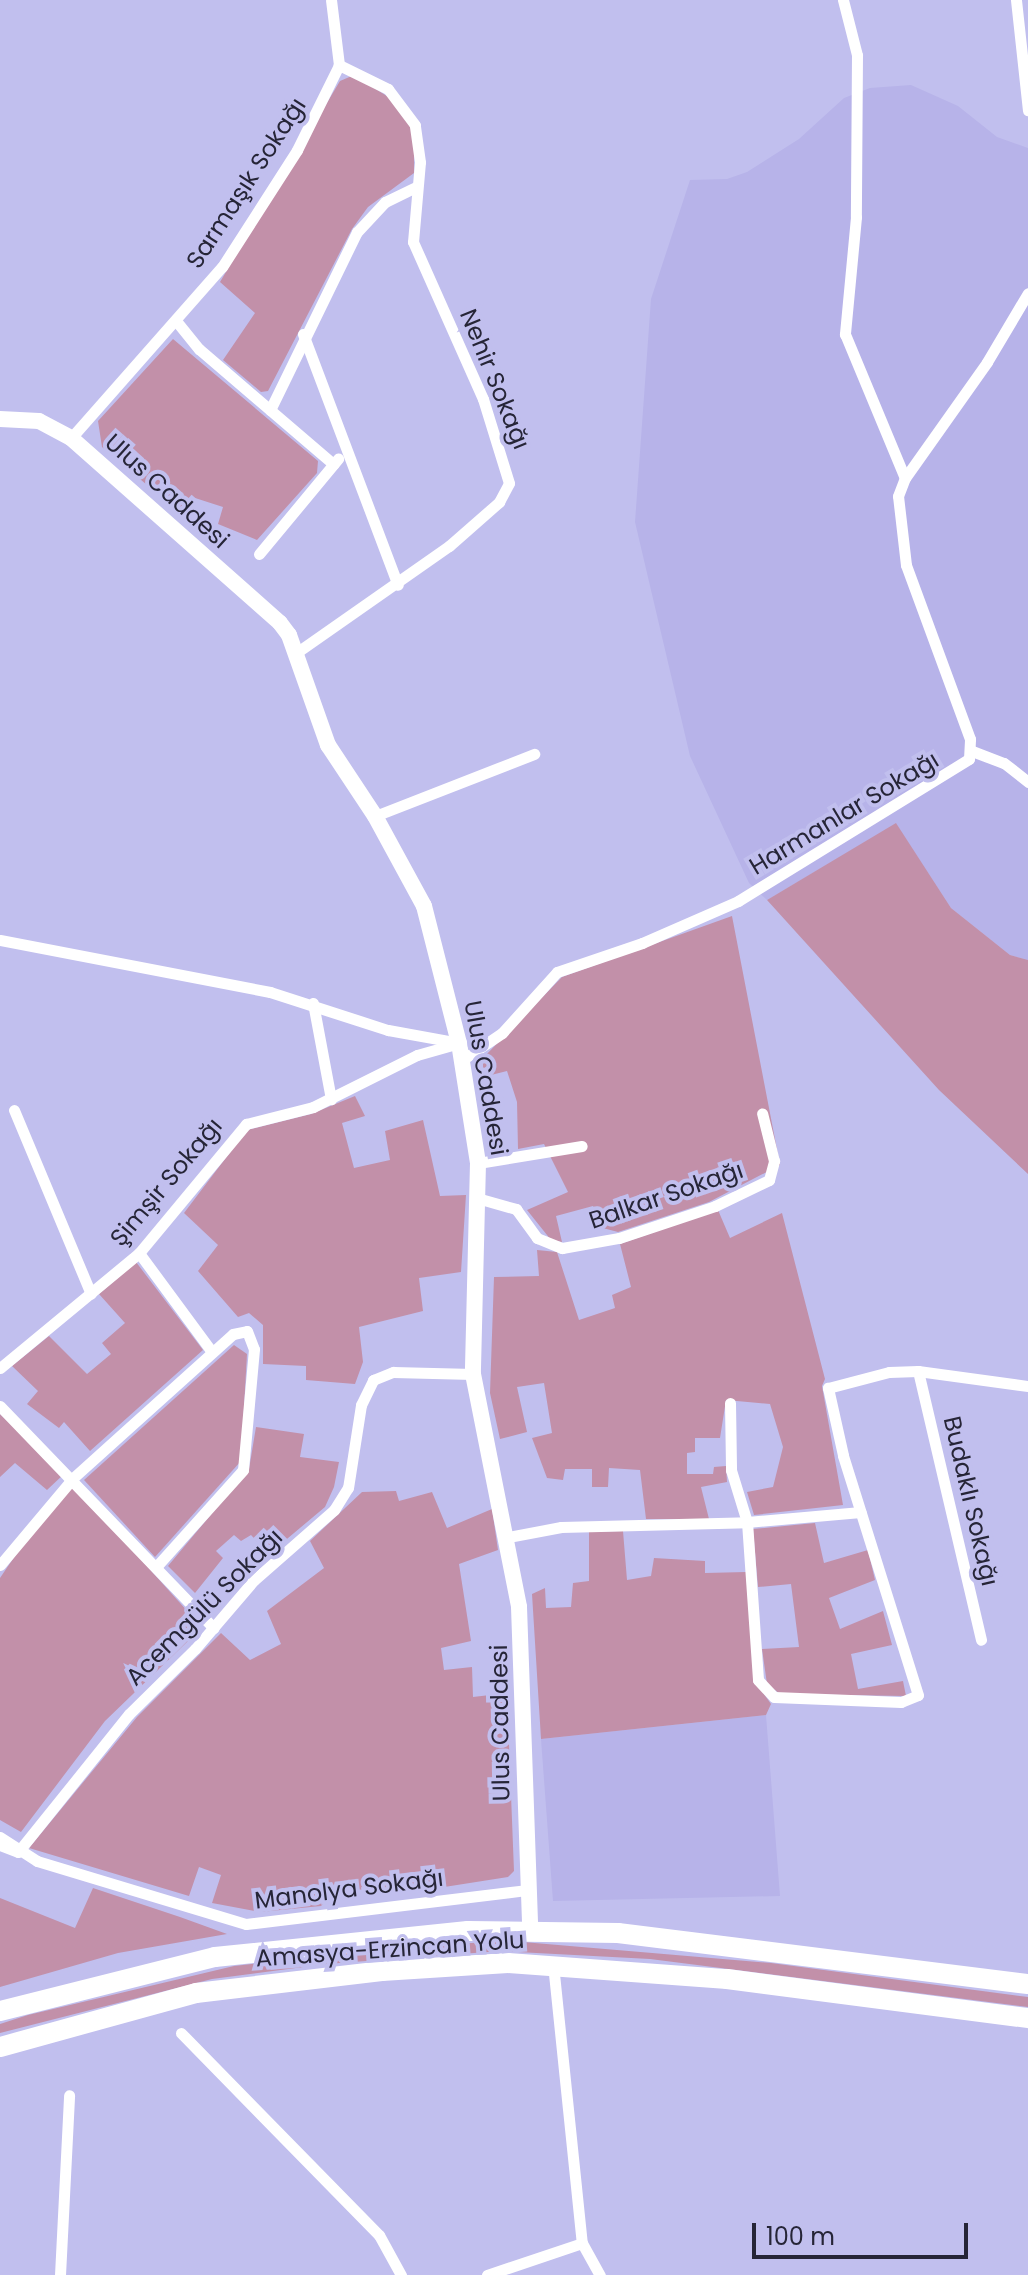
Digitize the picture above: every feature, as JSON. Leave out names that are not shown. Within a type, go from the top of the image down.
[{"type":"highway","name":"Amasya-Erzincan Yolu","points":[[0,2011],[130,1975],[274,1948],[530,1929],[692,1941],[1028,1984]]},
{"type":"highway","name":"Amasya-Erzincan Yolu","points":[[0,2047],[143,2006],[260,1983],[468,1965],[553,1964],[727,1979],[1028,2018]]},
{"type":"street","name":"Sarmaşık Sokağı","points":[[71,438],[177,322],[250,225],[320,111],[339,65],[331,0]]},
{"type":"street","points":[[843,0],[857,55],[856,217],[845,334],[905,478]]},
{"type":"street","points":[[1016,0],[1028,110]]},
{"type":"street","name":"Nehir Sokağı","points":[[296,653],[398,585],[485,516],[509,483],[479,389],[416,255],[411,229],[419,143],[410,112],[373,77],[339,65]]},
{"type":"street","points":[[270,410],[303,334],[357,232],[385,202],[416,187]]},
{"type":"street","name":"Harmanlar Sokağı","points":[[461,1051],[502,1033],[557,972],[642,943],[760,889],[963,767],[972,751],[906,565],[898,496],[905,478],[987,362],[1028,293]]},
{"type":"street","points":[[177,322],[199,349],[333,464]]},
{"type":"street","points":[[303,334],[398,585]]},
{"type":"street","name":"Ulus Caddesi","points":[[0,419],[39,421],[71,438],[266,610],[289,635],[328,745],[375,816],[424,906],[461,1051],[478,1163],[473,1374],[477,1410],[508,1537],[522,1636],[530,1929]]},
{"type":"street","points":[[259,554],[345,449]]},
{"type":"street","points":[[972,751],[1004,763],[1028,782]]},
{"type":"street","points":[[375,816],[534,754]]},
{"type":"street","points":[[0,940],[313,1003],[388,1030],[461,1051]]},
{"type":"street","points":[[313,1003],[331,1099]]},
{"type":"street","name":"Şimşir Sokağı","points":[[0,1368],[139,1253],[237,1131],[259,1119],[331,1099],[417,1055],[461,1051]]},
{"type":"street","name":"Şimşir Sokağı","points":[[14,1110],[91,1294]]},
{"type":"street","name":"Balkar Sokağı","points":[[477,1198],[516,1209],[537,1238],[555,1246],[576,1248],[619,1238],[715,1206],[769,1180],[774,1161],[762,1113]]},
{"type":"street","points":[[478,1163],[582,1146]]},
{"type":"street","points":[[139,1253],[212,1352]]},
{"type":"street","points":[[0,1565],[73,1478],[239,1331],[253,1337],[247,1457],[243,1470],[157,1566]]},
{"type":"street","points":[[730,1403],[731,1470],[747,1522],[756,1662],[765,1689],[787,1699],[914,1700],[918,1695],[861,1512],[828,1388],[889,1372],[918,1371],[1028,1386]]},
{"type":"street","name":"Budaklı Sokağı","points":[[918,1371],[981,1640]]},
{"type":"street","name":"Acemgülü Sokağı","points":[[18,1852],[129,1714],[214,1628],[254,1580],[344,1498],[361,1405],[373,1380],[393,1372],[473,1374]]},
{"type":"street","points":[[0,1406],[73,1478],[214,1628]]},
{"type":"street","points":[[508,1537],[561,1527],[747,1522],[861,1512]]},
{"type":"street","name":"Manolya Sokağı","points":[[0,1837],[18,1852],[246,1924],[528,1890]]},
{"type":"street","points":[[0,1845],[18,1852]]},
{"type":"street","points":[[553,1964],[582,2243],[600,2275]]},
{"type":"street","points":[[181,2033],[379,2235],[401,2275]]},
{"type":"street","points":[[60,2275],[69,2095]]},
{"type":"street","points":[[487,2275],[582,2243]]},
{"type":"shaded area","points":[[354,75],[396,102],[408,116],[414,137],[414,173],[368,207],[352,229],[268,391],[261,392],[223,360],[255,313],[220,282],[340,81]]},
{"type":"shaded area","points":[[911,85],[958,106],[997,137],[1028,148],[1028,960],[1010,955],[951,908],[896,824],[767,900],[749,883],[690,756],[635,522],[651,299],[690,180],[727,179],[747,172],[799,139],[844,98],[870,88]]},
{"type":"shaded area","points":[[173,339],[318,461],[317,473],[257,540],[218,524],[223,507],[192,497],[185,517],[102,447],[98,421]]},
{"type":"shaded area","points":[[896,823],[951,908],[1010,955],[1028,960],[1028,1174],[939,1090],[767,900]]},
{"type":"shaded area","points":[[732,916],[780,1165],[709,1202],[618,1232],[599,1227],[593,1206],[556,1216],[562,1242],[551,1240],[527,1210],[568,1192],[544,1144],[518,1149],[517,1102],[507,1071],[483,1077],[483,1058],[562,977]]},
{"type":"shaded area","points":[[355,1096],[365,1116],[342,1123],[354,1168],[390,1160],[385,1131],[423,1120],[440,1196],[466,1195],[461,1272],[419,1278],[423,1311],[359,1327],[363,1362],[355,1384],[306,1380],[306,1366],[263,1364],[263,1325],[249,1313],[238,1317],[198,1271],[218,1245],[184,1213],[247,1130],[311,1114]]},
{"type":"shaded area","points":[[718,1210],[730,1238],[782,1213],[825,1379],[822,1386],[843,1505],[754,1515],[747,1492],[773,1487],[783,1447],[770,1404],[726,1400],[720,1438],[695,1438],[695,1452],[687,1453],[687,1474],[713,1474],[714,1467],[726,1466],[727,1482],[701,1487],[709,1519],[646,1519],[640,1470],[609,1468],[608,1487],[592,1487],[592,1469],[565,1469],[563,1480],[547,1478],[532,1438],[552,1433],[544,1383],[517,1387],[527,1432],[500,1439],[490,1393],[494,1277],[539,1276],[537,1250],[557,1252],[579,1320],[615,1308],[612,1295],[631,1287],[620,1244]]},
{"type":"shaded area","points":[[136,1262],[203,1350],[90,1451],[64,1422],[59,1428],[27,1404],[38,1391],[12,1366],[49,1336],[87,1374],[111,1354],[102,1343],[125,1323],[99,1294]]},
{"type":"shaded area","points":[[234,1345],[247,1354],[241,1461],[155,1557],[84,1480]]},
{"type":"shaded area","points":[[0,1414],[64,1474],[47,1490],[15,1463],[0,1477]]},
{"type":"shaded area","points":[[256,1427],[304,1434],[300,1457],[339,1462],[334,1487],[325,1507],[269,1554],[251,1535],[241,1541],[234,1535],[216,1551],[223,1558],[195,1593],[168,1566],[249,1469]]},
{"type":"shaded area","points":[[74,1485],[198,1623],[188,1641],[105,1721],[21,1832],[0,1820],[0,1578],[38,1522]]},
{"type":"shaded area","points":[[396,1491],[399,1501],[432,1492],[447,1528],[492,1509],[498,1550],[459,1564],[471,1641],[441,1648],[444,1670],[472,1667],[473,1697],[507,1693],[514,1871],[508,1877],[406,1893],[339,1888],[321,1906],[260,1912],[212,1903],[221,1875],[199,1867],[189,1896],[29,1848],[137,1717],[221,1633],[250,1660],[281,1644],[267,1611],[324,1568],[310,1541],[362,1492]]},
{"type":"shaded area","points":[[815,1523],[824,1563],[868,1550],[875,1580],[829,1598],[840,1629],[883,1611],[892,1645],[851,1654],[858,1689],[903,1681],[906,1696],[780,1694],[767,1684],[762,1649],[799,1647],[791,1584],[758,1587],[753,1529]]},
{"type":"shaded area","points":[[623,1531],[627,1580],[651,1576],[654,1558],[705,1561],[705,1573],[746,1572],[754,1680],[771,1704],[766,1715],[541,1739],[532,1594],[545,1588],[546,1608],[571,1607],[573,1583],[589,1581],[589,1532]]},
{"type":"shaded area","points":[[766,1715],[780,1896],[553,1901],[541,1739]]},
{"type":"shaded area","points":[[93,1888],[227,1934],[118,1953],[0,1987],[0,1898],[75,1928]]},
{"type":"shaded area","points":[[511,1941],[771,1963],[1028,1997],[1028,2007],[650,1959],[501,1951],[326,1964],[212,1979],[0,2033],[0,2024],[28,2015],[234,1966],[395,1947]]}]
